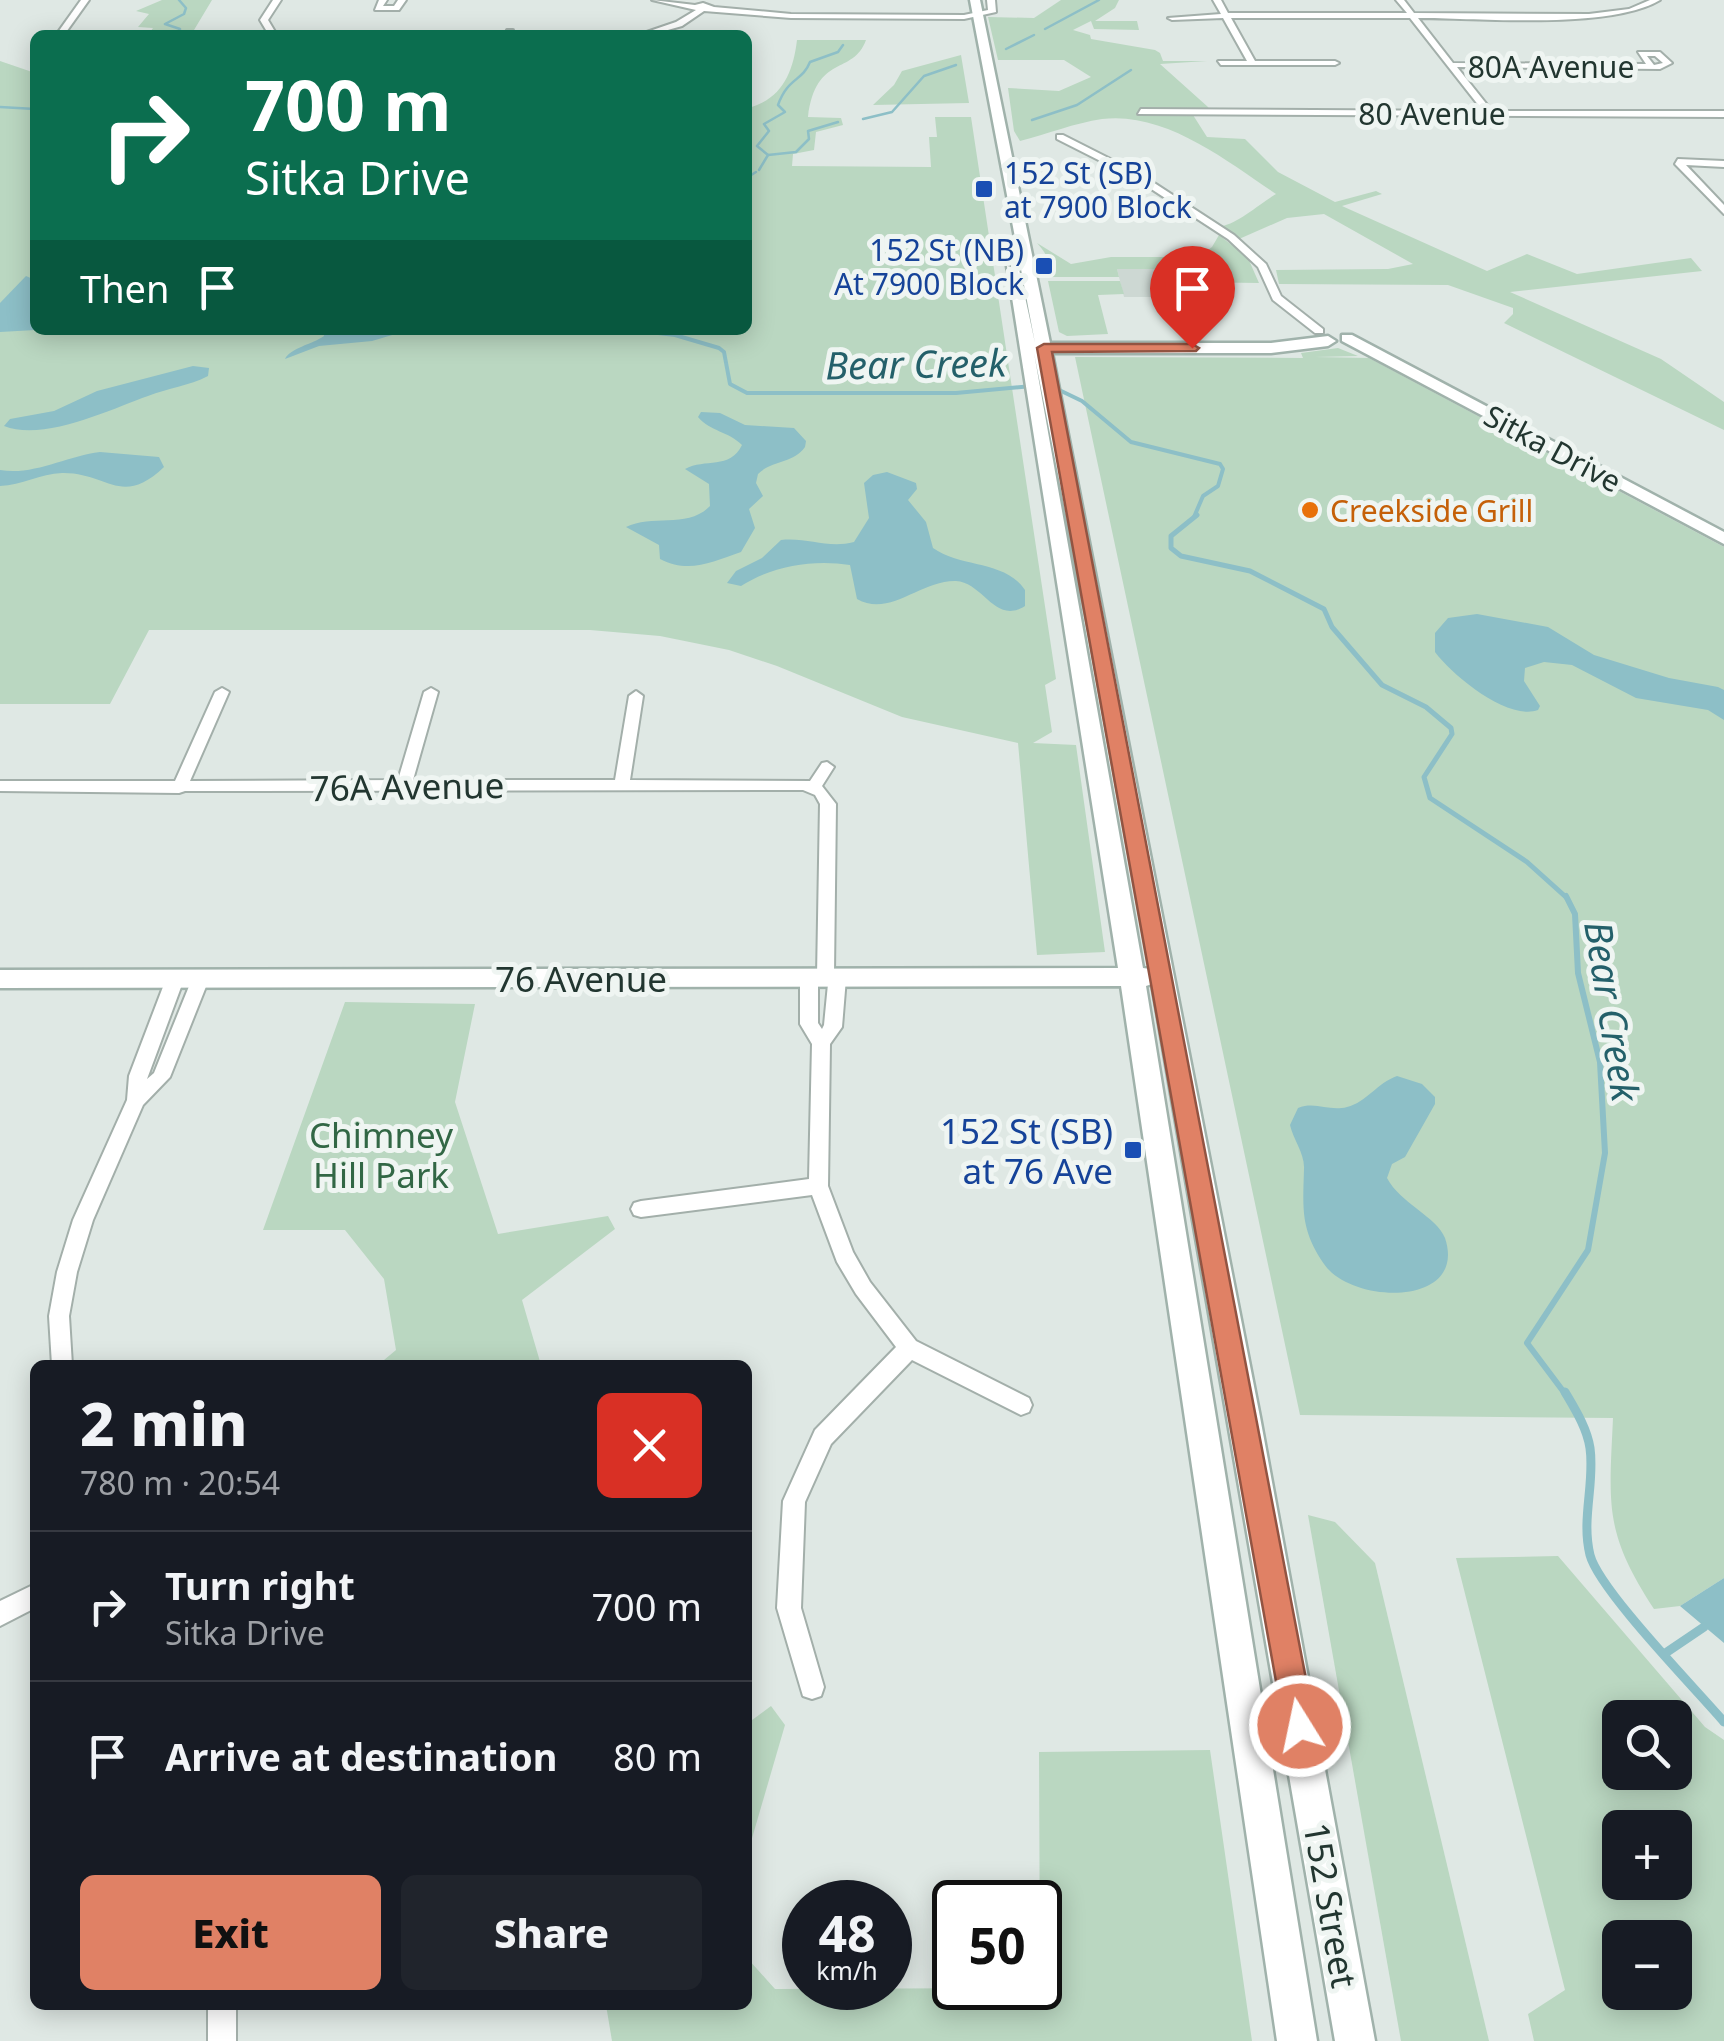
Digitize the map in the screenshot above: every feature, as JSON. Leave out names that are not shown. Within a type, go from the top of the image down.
[{"type":"main road","name":"152 Street","points":[[961,0],[972,11],[1044,348],[1040,386],[1147,977],[1297,2041]]},
{"type":"main road","name":"152 Street","points":[[972,11],[1024,348],[1040,386],[1147,977],[1355,2041]]},
{"type":"main road","name":"Sitka Drive","points":[[1024,348],[1284,347],[1330,336],[1382,358],[1724,539]]},
{"type":"main road","name":"76 Avenue","points":[[0,980],[1147,977]]},
{"type":"street","points":[[63,30],[85,0]]},
{"type":"street","points":[[270,30],[264,20],[277,0]]},
{"type":"street","points":[[383,0],[378,8],[386,10],[398,7],[402,0]]},
{"type":"street","points":[[656,0],[794,16],[993,10],[990,0]]},
{"type":"street","points":[[1216,0],[1252,63]]},
{"type":"street","points":[[1400,0],[1489,113]]},
{"type":"street","points":[[1510,0],[1524,16]]},
{"type":"street","points":[[1172,18],[1593,16],[1635,10],[1656,0]]},
{"type":"street","points":[[660,30],[674,26],[704,6]]},
{"type":"street","points":[[1221,63],[1334,61]]},
{"type":"street","name":"80A Avenue","points":[[1450,65],[1652,66]]},
{"type":"street","name":"80 Avenue","points":[[1141,112],[1724,114]]},
{"type":"street","points":[[1060,137],[1139,177],[1231,237],[1254,256],[1277,298],[1330,336]]},
{"type":"street","points":[[1724,164],[1678,162],[1724,211]]},
{"type":"street","points":[[179,788],[222,692]]},
{"type":"street","points":[[404,787],[431,692]]},
{"type":"street","points":[[622,785],[636,696]]},
{"type":"street","points":[[821,1043],[833,1027],[824,978],[828,804],[824,794],[814,787],[828,767]]},
{"type":"street","name":"76A Avenue","points":[[0,786],[814,787]]},
{"type":"street","points":[[824,978],[809,1024],[821,1043],[818,1186],[844,1256],[863,1288],[910,1348],[1021,1405]]},
{"type":"street","points":[[62,1360],[59,1316],[83,1220],[136,1100],[161,1077],[187,979]]},
{"type":"street","points":[[641,1209],[818,1186]]},
{"type":"street","points":[[812,1687],[789,1608],[794,1501],[823,1437],[910,1348]]},
{"type":"street","points":[[0,1614],[30,1599]]},
{"type":"street","points":[[222,2010],[222,2041]]},
{"type":"shaded area","points":[[1117,269],[1184,269],[1189,297],[1124,297]]},
{"type":"green space","points":[[162,0],[212,0],[194,30],[138,27],[149,14],[136,11]]},
{"type":"green space","points":[[1061,0],[1119,0],[1115,8],[1095,21],[1137,21],[1139,30],[1094,29],[1091,21],[1073,30],[1090,35],[1091,39],[1155,50],[1163,61],[1207,61],[1160,64],[1208,107],[1212,115],[1193,115],[1207,137],[1245,139],[1278,172],[1335,202],[1376,191],[1382,194],[1342,206],[1487,271],[1527,254],[1577,274],[1691,258],[1702,271],[1510,292],[1661,359],[1724,402],[1724,430],[1504,323],[1513,314],[1513,308],[1448,285],[1279,284],[1276,270],[1388,269],[1413,264],[1324,214],[1287,218],[1239,239],[1222,226],[1276,194],[1216,154],[1172,131],[1126,119],[1102,119],[1020,141],[1014,131],[1008,88],[1059,91],[1091,77],[1064,60],[998,60],[988,17],[1034,18]]},
{"type":"green space","points":[[797,40],[866,40],[853,58],[826,74],[812,97],[808,117],[841,118],[843,125],[816,132],[814,150],[793,154],[792,166],[931,167],[929,137],[937,137],[935,117],[971,117],[1056,679],[1045,685],[1052,732],[1033,743],[1076,745],[1105,952],[1037,955],[1018,743],[902,717],[729,650],[660,636],[590,630],[149,630],[110,704],[0,704],[0,61],[30,71],[30,335],[752,335],[752,107],[777,91],[792,63]]},
{"type":"green space","points":[[961,55],[969,103],[873,105],[902,71]]},
{"type":"green space","points":[[1219,235],[1248,258],[1259,283],[1188,282],[1183,269],[1117,269],[1119,277],[1048,277],[1048,260],[1037,243],[1071,264],[1111,257],[1199,257]]},
{"type":"green space","points":[[1048,281],[1120,281],[1124,294],[1098,295],[1108,334],[1067,336],[1059,332]]},
{"type":"green space","points":[[1338,348],[1358,356],[1315,357],[1369,358],[1724,547],[1724,1578],[1680,1606],[1654,1609],[1618,1538],[1611,1497],[1613,1418],[1300,1415],[1075,357],[1303,358],[1301,353]]},
{"type":"green space","name":"Chimney Hill Park","points":[[345,1002],[475,1004],[455,1102],[498,1234],[608,1216],[615,1229],[522,1300],[540,1360],[384,1360],[396,1350],[384,1279],[345,1230],[263,1230]]},
{"type":"green space","points":[[1308,1515],[1335,1522],[1375,1563],[1489,2041],[1401,2041]]},
{"type":"green space","points":[[1558,1556],[1682,1700],[1602,1700],[1602,1790],[1692,1790],[1692,1712],[1724,1740],[1724,2041],[1534,2041],[1528,2014],[1565,1990],[1456,1558]]},
{"type":"green space","points":[[771,1706],[785,1725],[752,1838],[752,1720]]},
{"type":"green space","points":[[1210,1750],[1252,2041],[612,2041],[607,2010],[752,2010],[752,1963],[775,1989],[782,1989],[782,2010],[912,2010],[912,1988],[932,1988],[932,2010],[1062,2010],[1062,1880],[1040,1880],[1039,1752]]},
{"type":"water","points":[[26,276],[30,278],[30,330],[0,332],[0,303]]},
{"type":"water","points":[[392,335],[319,346],[285,359],[324,336]]},
{"type":"water","points":[[193,366],[209,368],[208,376],[77,422],[38,430],[4,426],[10,419],[54,411],[97,391]]},
{"type":"water","points":[[701,412],[720,413],[745,425],[794,428],[806,441],[795,456],[758,474],[756,483],[763,496],[749,509],[755,528],[741,552],[701,565],[681,566],[660,559],[659,545],[626,527],[691,517],[710,506],[709,484],[685,469],[724,461],[742,445],[703,422],[698,417]]},
{"type":"water","points":[[100,452],[159,457],[164,467],[149,479],[125,487],[62,473],[0,486],[0,470],[37,468]]},
{"type":"water","points":[[887,472],[916,483],[917,489],[908,500],[926,522],[933,548],[1016,580],[1025,590],[1025,606],[1015,610],[997,607],[974,588],[956,581],[930,586],[893,601],[869,604],[857,599],[850,565],[836,563],[779,569],[741,586],[727,583],[736,571],[762,558],[781,540],[854,542],[869,518],[864,483],[873,475]]},
{"type":"water","points":[[1477,614],[1548,627],[1594,655],[1669,678],[1718,687],[1724,690],[1724,720],[1708,710],[1636,698],[1572,665],[1544,662],[1525,668],[1524,681],[1540,706],[1538,710],[1526,712],[1497,703],[1454,673],[1435,652],[1435,633],[1448,618]]},
{"type":"water","points":[[1397,1076],[1422,1084],[1435,1097],[1435,1104],[1405,1157],[1392,1164],[1387,1178],[1400,1195],[1441,1230],[1448,1261],[1440,1277],[1424,1287],[1381,1292],[1338,1277],[1316,1251],[1305,1218],[1303,1158],[1290,1125],[1298,1108],[1347,1107]]},
{"type":"water","points":[[1724,1578],[1724,1643],[1680,1606]]},
{"type":"waterway","points":[[179,0],[186,8],[184,14],[165,24],[179,30]]},
{"type":"waterway","points":[[1045,29],[1099,0]]},
{"type":"waterway","points":[[1006,49],[1034,35]]},
{"type":"waterway","points":[[768,155],[757,146],[769,131],[764,124],[785,112],[778,105],[786,89],[810,62],[838,52],[843,45]]},
{"type":"waterway","points":[[863,119],[892,112],[924,76],[956,65]]},
{"type":"waterway","points":[[1032,120],[1077,105],[1131,70]]},
{"type":"waterway","name":"Bear Creek","points":[[0,107],[30,109]]},
{"type":"waterway","points":[[768,155],[796,152],[809,139],[808,131],[838,122]]},
{"type":"waterway","points":[[759,170],[768,155]]},
{"type":"waterway","points":[[752,174],[756,172]]},
{"type":"waterway","name":"Bear Creek","points":[[675,335],[724,352],[730,384],[747,393],[956,393],[1032,386]]},
{"type":"waterway","name":"Bear Creek","points":[[1055,388],[1082,401],[1131,442],[1220,464],[1223,469],[1218,486],[1203,496],[1194,517]]},
{"type":"waterway","name":"Bear Creek","points":[[1197,515],[1171,536],[1171,548],[1181,556],[1250,571],[1324,609],[1332,627],[1382,685],[1426,707],[1451,728],[1452,734],[1424,777],[1430,798],[1527,862],[1567,898]]},
{"type":"waterway","name":"Bear Creek","points":[[1566,1395],[1527,1343],[1588,1250],[1605,1153],[1600,1062],[1578,973],[1575,914],[1567,898]]},
{"type":"waterway","name":"Bear Creek","points":[[1565,1392],[1590,1448],[1588,1542],[1597,1571],[1629,1615],[1724,1722]]},
{"type":"waterway","points":[[1667,1652],[1704,1627]]},
{"type":"place","name":"152 St (SB) at 7900 Block","points":[[984,189]]},
{"type":"place","name":"152 St (NB) At 7900 Block","points":[[1044,266]]},
{"type":"place","name":"Creekside Grill","points":[[1310,510]]},
{"type":"place","name":"152 St (SB) at 76 Ave","points":[[1133,1150]]},
{"type":"route","points":[[1192,348],[1044,348],[1300,1726]]}]
